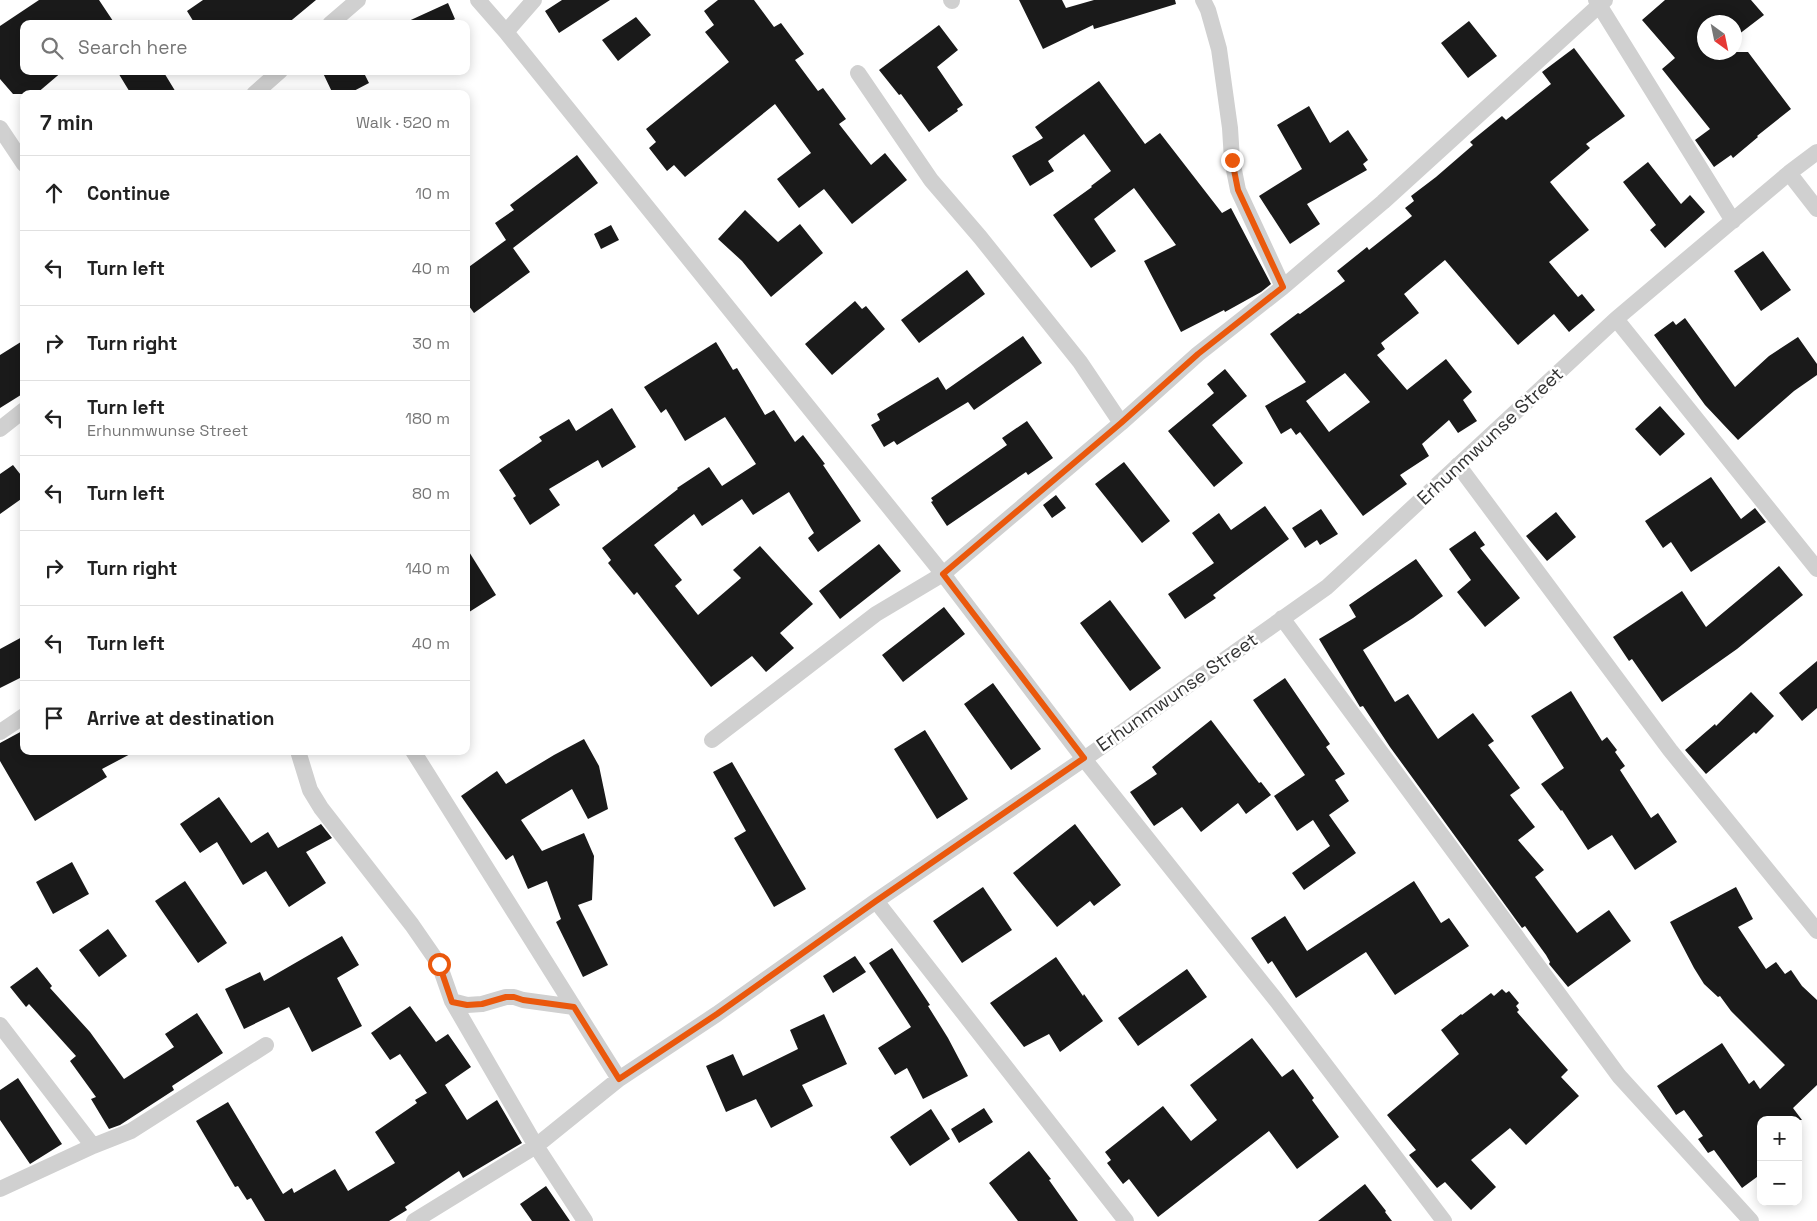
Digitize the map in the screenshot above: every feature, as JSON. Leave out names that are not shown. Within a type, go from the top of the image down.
[{"type":"street","points":[[335,20],[358,0]]},
{"type":"street","points":[[478,0],[506,32],[943,574],[1084,758],[1276,1000],[1444,1221]]},
{"type":"street","points":[[506,32],[534,0]]},
{"type":"street","points":[[1203,0],[1208,10],[1219,50],[1230,128],[1232,160],[1238,190],[1283,287]]},
{"type":"street","points":[[712,740],[876,614],[943,574],[1121,423],[1198,354],[1283,287],[1383,202],[1600,2],[1732,221]]},
{"type":"street","points":[[858,73],[931,180],[980,237],[1080,362],[1121,423]]},
{"type":"street","points":[[259,90],[275,75]]},
{"type":"street","points":[[2,135],[20,159]]},
{"type":"street","name":"Erhunmwunse Street","points":[[414,1221],[536,1146],[619,1079],[717,1014],[1327,587],[1616,319],[1789,173],[1817,152]]},
{"type":"street","points":[[1789,173],[1817,209]]},
{"type":"street","points":[[1616,319],[1817,569]]},
{"type":"street","points":[[0,429],[20,413]]},
{"type":"street","points":[[1458,464],[1670,750],[1817,931]]},
{"type":"street","points":[[1282,618],[1619,1076],[1752,1221]]},
{"type":"street","points":[[0,732],[20,719]]},
{"type":"street","points":[[299,755],[310,790],[321,808],[412,925],[439,964],[452,1002],[536,1146],[585,1221]]},
{"type":"street","points":[[416,755],[619,1079]]},
{"type":"street","points":[[876,901],[1126,1221]]},
{"type":"street","points":[[452,1002],[467,1005],[482,1004],[506,997],[514,997],[574,1007]]},
{"type":"street","points":[[0,1025],[93,1146]]},
{"type":"street","points":[[0,1189],[93,1146],[131,1131],[266,1045]]},
{"type":"building","points":[[39,0],[99,0],[112,20],[20,20],[20,75],[58,75],[41,90],[20,90],[20,94],[13,94],[0,79],[0,26]]},
{"type":"building","points":[[203,0],[316,0],[292,20],[193,20],[187,11]]},
{"type":"building","points":[[562,0],[610,0],[559,33],[545,11]]},
{"type":"building","points":[[718,0],[754,0],[774,27],[781,23],[804,54],[795,60],[818,91],[823,88],[846,119],[839,124],[871,165],[885,153],[907,180],[852,224],[824,189],[799,208],[777,179],[811,153],[775,104],[685,177],[674,165],[667,171],[649,148],[656,142],[646,129],[729,62],[705,32],[714,25],[704,11]]},
{"type":"building","points":[[1019,0],[1062,0],[1066,8],[1094,0],[1175,0],[1176,4],[1094,29],[1093,25],[1043,49]]},
{"type":"building","points":[[1665,0],[1751,0],[1764,15],[1742,32],[1742,15],[1697,15],[1697,60],[1742,60],[1742,52],[1748,52],[1791,109],[1733,158],[1731,155],[1714,167],[1695,140],[1710,129],[1662,69],[1675,58],[1642,20]]},
{"type":"building","points":[[448,3],[455,19],[453,20],[411,20]]},
{"type":"building","points":[[636,17],[651,35],[618,61],[602,40]]},
{"type":"building","points":[[1469,21],[1497,56],[1468,78],[1441,43]]},
{"type":"building","points":[[939,25],[958,50],[937,67],[963,105],[957,109],[958,111],[929,132],[901,94],[899,95],[879,70]]},
{"type":"building","points":[[1574,48],[1625,116],[1586,144],[1590,148],[1550,182],[1589,230],[1549,262],[1578,297],[1582,294],[1595,310],[1569,332],[1554,314],[1518,345],[1445,260],[1404,294],[1419,313],[1381,343],[1385,349],[1377,355],[1407,390],[1446,359],[1472,392],[1463,400],[1477,421],[1458,433],[1449,420],[1422,444],[1429,456],[1400,475],[1407,484],[1363,516],[1300,432],[1296,435],[1291,428],[1281,434],[1265,406],[1306,382],[1270,334],[1345,281],[1337,271],[1367,247],[1369,250],[1412,216],[1405,208],[1414,201],[1411,196],[1473,145],[1470,142],[1502,116],[1506,120],[1551,84],[1542,72]],"holes":[[[1345,373],[1370,402],[1329,432],[1306,401]]]},
{"type":"building","points":[[119,75],[165,75],[175,90],[129,90]]},
{"type":"building","points":[[324,75],[365,75],[369,83],[356,90],[331,90]]},
{"type":"building","points":[[1099,81],[1145,144],[1160,133],[1222,213],[1231,208],[1271,284],[1261,292],[1225,312],[1224,310],[1181,332],[1144,261],[1176,245],[1134,188],[1094,219],[1116,251],[1091,268],[1053,215],[1111,171],[1084,134],[1048,161],[1054,171],[1030,186],[1012,156],[1043,138],[1035,127]]},
{"type":"building","points":[[1309,106],[1330,143],[1348,130],[1368,160],[1363,164],[1367,170],[1307,204],[1320,224],[1290,244],[1259,196],[1302,169],[1277,125]]},
{"type":"building","points":[[577,155],[598,183],[513,248],[530,272],[474,313],[470,308],[470,266],[506,240],[495,223],[514,210],[510,205]]},
{"type":"building","points":[[1648,162],[1681,204],[1690,195],[1705,212],[1665,248],[1650,230],[1656,225],[1623,182]]},
{"type":"building","points":[[745,210],[778,242],[800,224],[823,253],[771,297],[742,261],[718,239]]},
{"type":"building","points":[[611,225],[619,240],[601,249],[594,234]]},
{"type":"building","points":[[1763,251],[1791,290],[1761,311],[1734,271]]},
{"type":"building","points":[[967,270],[985,294],[919,343],[901,320]]},
{"type":"building","points":[[855,301],[862,309],[866,306],[885,329],[832,375],[805,344]]},
{"type":"building","points":[[1685,318],[1735,387],[1769,356],[1798,337],[1817,364],[1817,375],[1794,391],[1738,440],[1705,405],[1654,335],[1673,321],[1676,325]]},
{"type":"building","points":[[1023,336],[1042,363],[974,410],[968,402],[897,445],[894,441],[884,447],[871,425],[880,420],[877,414],[938,377],[946,390]]},
{"type":"building","points":[[20,342],[20,396],[0,408],[0,355]]},
{"type":"building","points":[[716,342],[733,370],[737,368],[765,415],[774,410],[795,442],[803,435],[825,464],[823,465],[861,521],[818,552],[808,538],[814,533],[789,492],[753,515],[742,499],[702,526],[694,514],[654,545],[682,580],[675,586],[698,615],[741,578],[733,570],[760,546],[813,604],[780,633],[794,648],[766,672],[752,656],[711,687],[637,592],[634,595],[608,563],[611,560],[602,548],[677,488],[709,467],[722,486],[756,464],[725,417],[685,441],[666,409],[661,413],[644,387]]},
{"type":"building","points":[[1225,369],[1247,396],[1212,425],[1243,463],[1214,487],[1168,431],[1214,393],[1207,384]]},
{"type":"building","points":[[1660,406],[1685,434],[1660,456],[1635,429]]},
{"type":"building","points":[[612,408],[636,447],[602,468],[598,460],[549,489],[560,505],[530,525],[513,498],[516,496],[499,470],[542,441],[539,437],[569,419],[576,431]]},
{"type":"building","points":[[1027,421],[1053,458],[1028,475],[1026,472],[947,526],[931,502],[933,501],[931,498],[1007,445],[1002,438]]},
{"type":"building","points":[[1124,462],[1170,521],[1142,543],[1095,484]]},
{"type":"building","points":[[13,465],[20,474],[20,500],[0,514],[0,474]]},
{"type":"building","points":[[1711,477],[1741,519],[1755,508],[1766,522],[1691,572],[1671,542],[1663,548],[1645,521]]},
{"type":"building","points":[[1056,495],[1066,508],[1052,518],[1043,505]]},
{"type":"building","points":[[1265,506],[1289,539],[1213,595],[1216,598],[1185,619],[1168,594],[1214,563],[1192,533],[1219,513],[1231,530]]},
{"type":"building","points":[[1321,509],[1338,534],[1320,545],[1317,540],[1305,548],[1292,528]]},
{"type":"building","points":[[1556,512],[1576,537],[1547,561],[1526,536]]},
{"type":"building","points":[[1475,531],[1485,545],[1480,548],[1520,598],[1485,627],[1457,592],[1471,580],[1449,549]]},
{"type":"building","points":[[879,544],[901,571],[840,619],[819,591]]},
{"type":"building","points":[[470,553],[496,595],[470,611]]},
{"type":"building","points":[[1416,559],[1443,596],[1363,650],[1395,702],[1408,694],[1438,739],[1473,713],[1494,741],[1488,745],[1520,788],[1510,795],[1535,827],[1518,840],[1544,870],[1535,877],[1577,933],[1609,910],[1631,941],[1568,987],[1549,964],[1550,962],[1546,955],[1525,926],[1522,928],[1390,747],[1363,706],[1360,707],[1319,639],[1356,617],[1349,605]]},
{"type":"building","points":[[1779,566],[1803,595],[1737,649],[1662,702],[1632,659],[1629,661],[1613,637],[1682,591],[1706,627]]},
{"type":"building","points":[[1110,600],[1161,668],[1130,691],[1080,623]]},
{"type":"building","points":[[944,607],[965,634],[903,682],[882,655]]},
{"type":"building","points":[[20,638],[20,678],[0,688],[0,649]]},
{"type":"building","points":[[1817,661],[1817,708],[1802,721],[1779,693]]},
{"type":"building","points":[[1285,678],[1330,744],[1326,747],[1345,774],[1335,780],[1349,801],[1329,815],[1356,853],[1304,890],[1292,873],[1330,846],[1313,820],[1297,831],[1274,796],[1305,775],[1253,700]]},
{"type":"building","points":[[993,683],[1041,749],[1011,770],[964,704]]},
{"type":"building","points":[[1571,691],[1602,741],[1607,737],[1617,750],[1615,752],[1625,766],[1620,770],[1651,818],[1658,813],[1677,842],[1635,870],[1612,835],[1588,850],[1562,810],[1541,784],[1564,768],[1531,716]]},
{"type":"building","points":[[1751,692],[1774,716],[1756,734],[1754,732],[1706,774],[1685,750],[1715,724],[1716,726]]},
{"type":"building","points":[[1211,720],[1259,783],[1261,782],[1271,795],[1246,814],[1238,803],[1201,832],[1182,807],[1154,826],[1130,792],[1157,774],[1152,767]]},
{"type":"building","points":[[925,730],[968,799],[937,819],[894,749]]},
{"type":"building","points":[[20,732],[20,755],[128,755],[102,769],[107,777],[35,821],[0,761],[0,743]]},
{"type":"building","points":[[584,739],[599,766],[608,809],[588,819],[572,789],[521,820],[542,851],[584,833],[594,856],[592,900],[578,905],[608,965],[583,977],[556,922],[561,919],[547,881],[528,889],[513,855],[506,860],[461,796],[497,771],[506,784]]},
{"type":"building","points":[[732,762],[806,889],[774,907],[734,838],[746,831],[713,772]]},
{"type":"building","points":[[219,797],[251,843],[268,832],[278,848],[321,824],[332,838],[306,852],[326,883],[289,907],[266,871],[243,885],[217,842],[200,853],[180,824]]},
{"type":"building","points":[[1075,824],[1121,885],[1094,906],[1090,901],[1057,927],[1013,873]]},
{"type":"building","points":[[72,862],[89,894],[53,914],[36,882]]},
{"type":"building","points":[[185,881],[227,943],[198,963],[155,901]]},
{"type":"building","points":[[1414,881],[1441,923],[1449,918],[1469,946],[1395,995],[1366,952],[1296,998],[1272,961],[1268,964],[1251,938],[1285,916],[1307,951]]},
{"type":"building","points":[[983,887],[1012,930],[962,963],[933,921]]},
{"type":"building","points":[[1736,887],[1753,919],[1738,927],[1766,969],[1776,962],[1785,974],[1791,970],[1802,986],[1817,1000],[1817,1085],[1793,1108],[1799,1116],[1757,1116],[1757,1177],[1742,1188],[1714,1150],[1708,1153],[1698,1139],[1703,1136],[1684,1110],[1676,1115],[1657,1086],[1722,1043],[1749,1084],[1754,1080],[1760,1089],[1785,1065],[1731,1011],[1720,996],[1718,997],[1704,984],[1670,922]]},
{"type":"building","points":[[108,929],[127,956],[99,977],[79,950]]},
{"type":"building","points":[[342,936],[359,965],[337,978],[362,1026],[312,1052],[289,1007],[244,1029],[225,989],[260,972],[264,981]]},
{"type":"building","points":[[892,948],[930,1005],[928,1006],[968,1076],[923,1099],[907,1068],[895,1075],[878,1048],[911,1027],[869,963]]},
{"type":"building","points":[[855,956],[866,972],[833,993],[823,976]]},
{"type":"building","points":[[1056,957],[1103,1021],[1060,1052],[1049,1034],[1024,1047],[990,1003]]},
{"type":"building","points":[[37,967],[52,986],[50,988],[90,1032],[124,1079],[174,1047],[165,1034],[197,1013],[223,1053],[172,1086],[174,1090],[120,1125],[109,1129],[91,1099],[96,1097],[70,1061],[76,1056],[29,1004],[26,1007],[10,987]]},
{"type":"building","points":[[1187,969],[1207,997],[1138,1046],[1118,1018]]},
{"type":"building","points":[[1502,989],[1506,993],[1509,991],[1519,1003],[1516,1006],[1519,1010],[1517,1012],[1568,1070],[1561,1077],[1579,1096],[1526,1145],[1510,1128],[1471,1160],[1496,1187],[1471,1210],[1445,1182],[1437,1188],[1409,1155],[1416,1150],[1387,1115],[1459,1054],[1441,1030],[1491,993],[1494,996]]},
{"type":"building","points":[[410,1006],[436,1042],[448,1034],[471,1067],[445,1085],[467,1120],[497,1100],[522,1143],[463,1178],[459,1171],[405,1207],[407,1210],[389,1221],[265,1221],[251,1198],[247,1200],[238,1186],[235,1187],[196,1121],[228,1102],[283,1194],[292,1188],[294,1193],[335,1169],[348,1191],[395,1163],[375,1132],[417,1103],[415,1100],[427,1093],[400,1054],[390,1060],[371,1033]]},
{"type":"building","points":[[824,1014],[847,1064],[802,1085],[813,1106],[771,1128],[756,1099],[726,1112],[706,1066],[733,1054],[743,1076],[798,1049],[790,1030]]},
{"type":"building","points":[[1252,1038],[1282,1077],[1293,1069],[1314,1098],[1312,1100],[1339,1137],[1297,1169],[1269,1131],[1158,1217],[1129,1179],[1123,1184],[1107,1163],[1111,1160],[1105,1152],[1163,1106],[1191,1141],[1217,1120],[1190,1085]]},
{"type":"building","points":[[18,1078],[62,1144],[30,1164],[0,1120],[0,1090]]},
{"type":"building","points":[[984,1108],[993,1122],[959,1143],[951,1129]]},
{"type":"building","points":[[931,1109],[950,1139],[910,1166],[890,1137]]},
{"type":"building","points":[[1029,1151],[1051,1179],[1049,1180],[1078,1221],[1018,1221],[989,1183]]},
{"type":"building","points":[[1365,1184],[1392,1221],[1318,1221]]},
{"type":"building","points":[[546,1186],[570,1221],[532,1221],[520,1204]]},
{"type":"route","points":[[439,964],[452,1002],[467,1005],[482,1004],[506,997],[514,997],[574,1007],[619,1079],[717,1014],[876,901],[1084,758],[943,574],[1121,423],[1198,354],[1283,287],[1238,190],[1232,160]]}]
